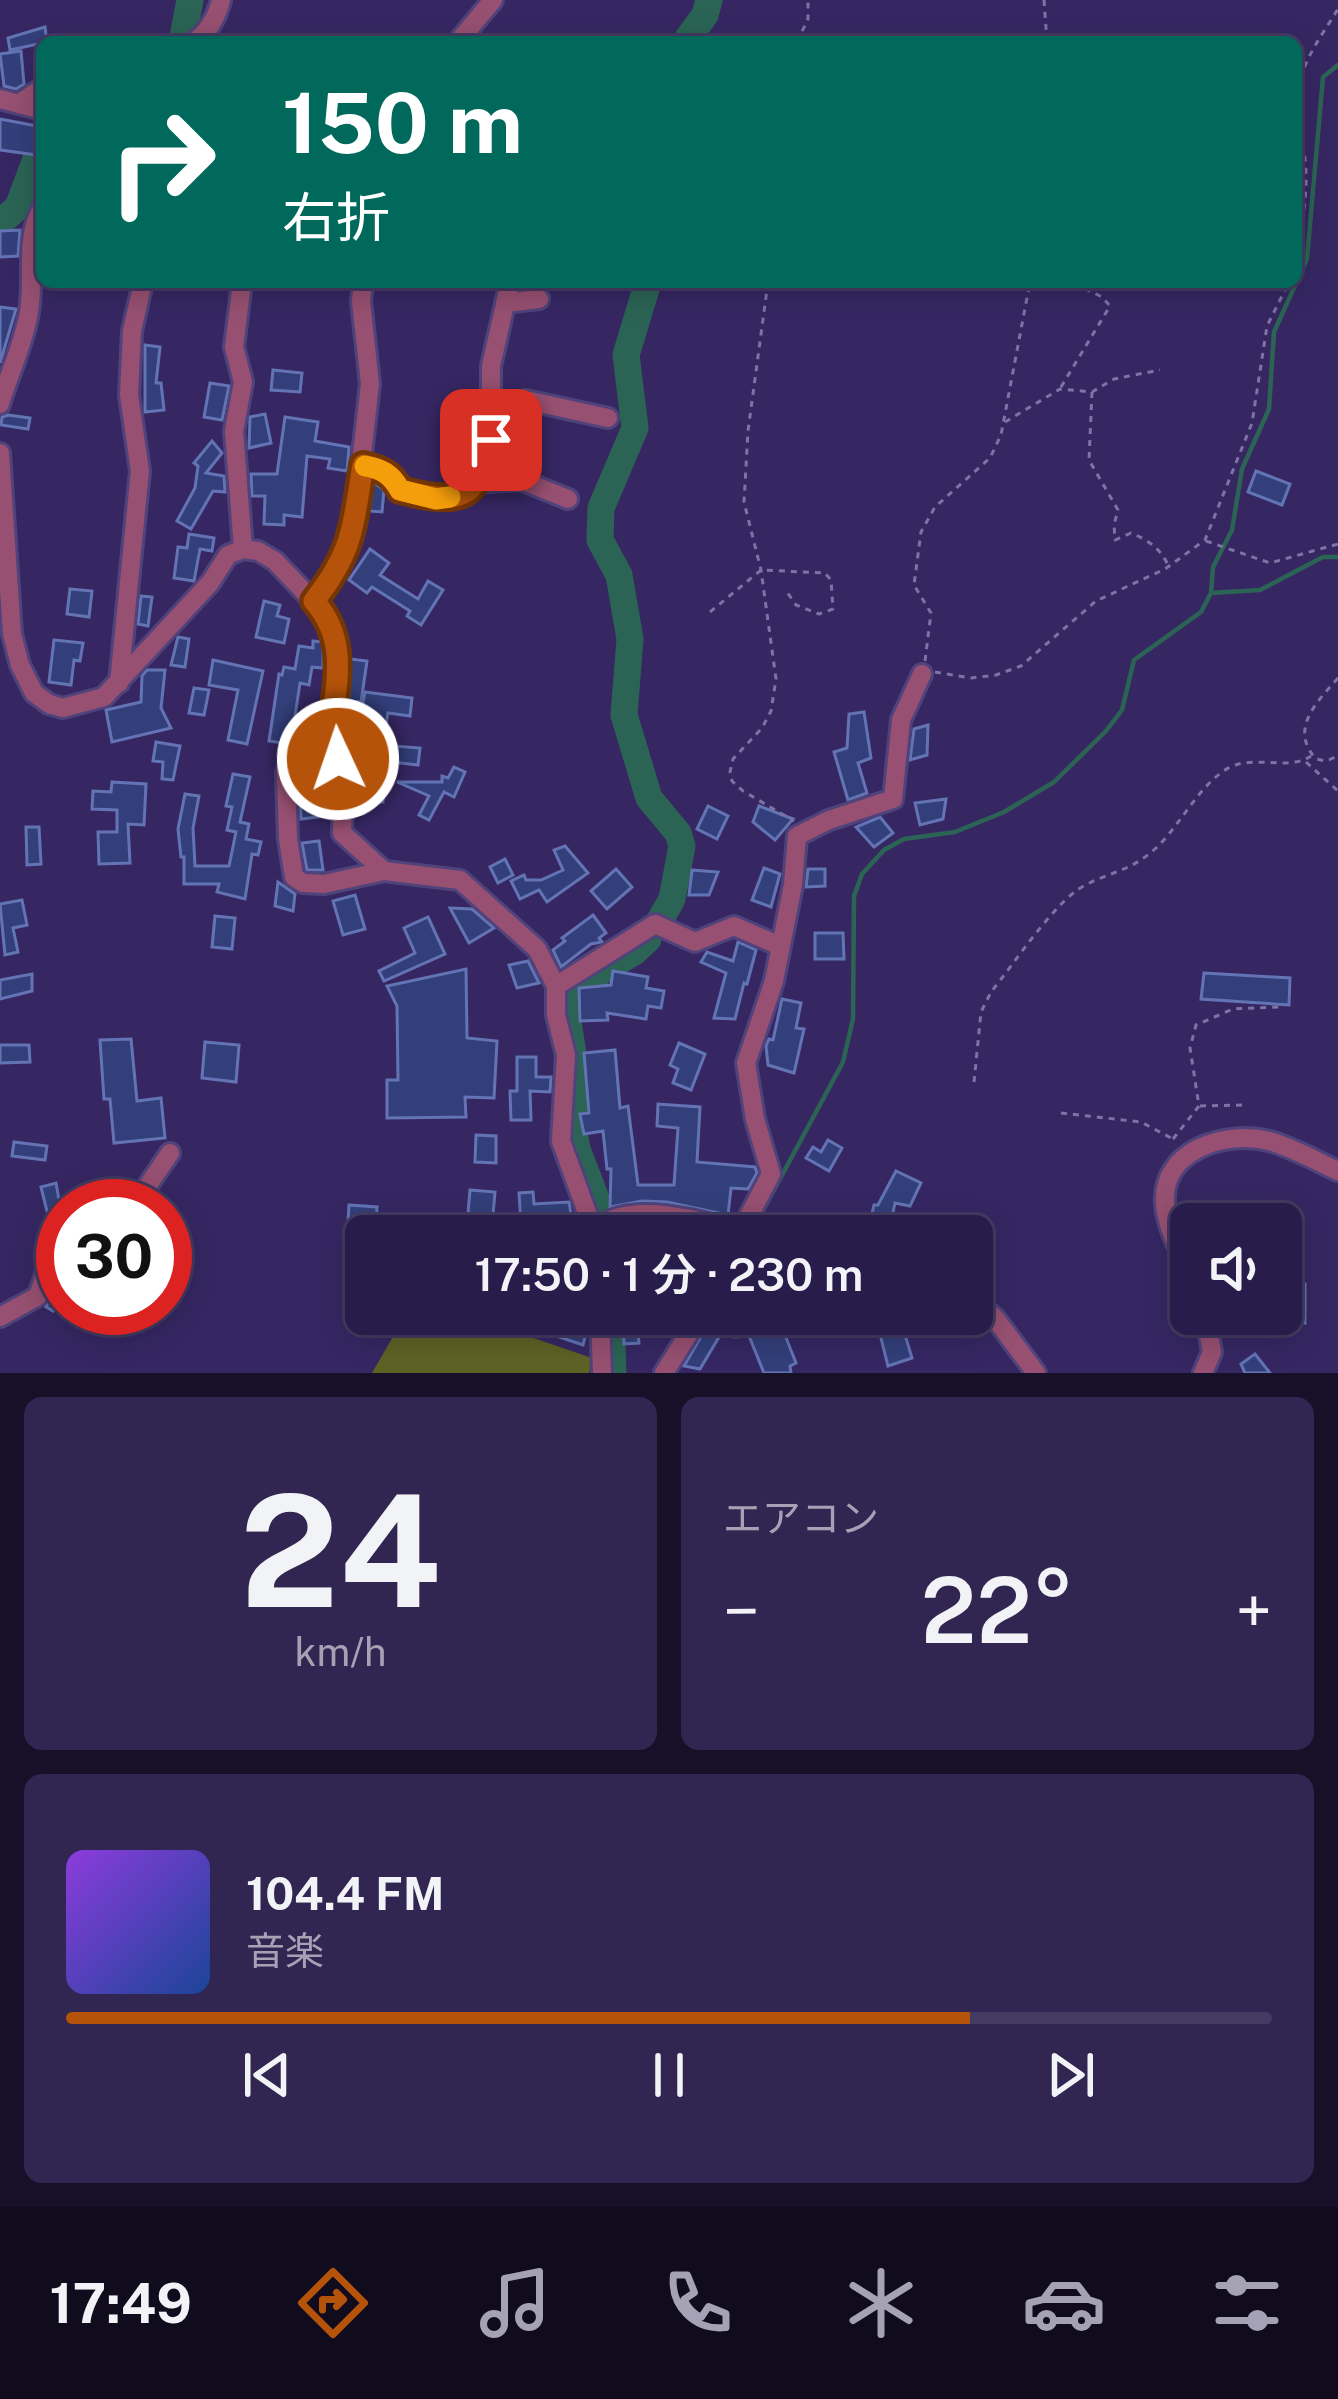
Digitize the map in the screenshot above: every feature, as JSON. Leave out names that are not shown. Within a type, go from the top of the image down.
[{"type":"street","points":[[199,36],[218,13],[221,0]]},
{"type":"street","points":[[463,36],[493,0]]},
{"type":"street","points":[[0,404],[28,316],[29,252],[36,219]]},
{"type":"street","points":[[119,683],[140,471],[129,395],[132,331],[142,288]]},
{"type":"street","points":[[241,288],[234,347],[242,382],[234,431],[243,549]]},
{"type":"street","points":[[314,601],[337,572],[353,534],[370,384],[362,288]]},
{"type":"street","points":[[476,483],[491,440],[491,365],[509,288]]},
{"type":"street","points":[[505,303],[539,299]]},
{"type":"street","points":[[491,440],[506,433],[526,400],[608,418]]},
{"type":"street","points":[[0,453],[12,634],[34,693],[49,704],[63,708],[104,697],[210,583],[228,555],[243,549],[275,561],[331,619],[337,638],[335,711],[330,724],[292,753],[286,773],[294,877],[303,883],[324,884],[384,871],[460,880],[537,949],[556,986],[556,1015],[566,1055],[561,1141],[592,1215]]},
{"type":"street","points":[[363,465],[382,469],[400,490],[436,499],[455,496],[476,483],[521,481],[568,499]]},
{"type":"street","points":[[753,1215],[771,1174],[746,1063],[774,981],[793,885],[797,836],[892,799],[901,720],[922,674]]},
{"type":"street","points":[[330,724],[336,737],[343,799],[342,833],[384,871]]},
{"type":"street","points":[[556,986],[655,923],[695,942],[734,926],[778,945]]},
{"type":"street","points":[[1170,1229],[1165,1193],[1188,1151],[1199,1145],[1259,1139],[1338,1171]]},
{"type":"street","points":[[152,1179],[170,1153]]},
{"type":"street","points":[[0,1317],[36,1297]]},
{"type":"street","points":[[993,1316],[1036,1373]]},
{"type":"street","points":[[601,1335],[602,1373]]},
{"type":"street","points":[[664,1373],[687,1335]]},
{"type":"street","points":[[1203,1373],[1212,1352],[1209,1335]]},
{"type":"path","points":[[800,36],[808,19],[808,0]]},
{"type":"path","points":[[1044,0],[1047,36]]},
{"type":"path","points":[[1302,78],[1338,9]]},
{"type":"path","points":[[1302,140],[1306,169],[1302,204]]},
{"type":"path","points":[[767,288],[748,431],[744,502],[760,570],[776,679],[771,711],[734,759],[730,772],[732,782],[742,791],[788,815],[805,830]]},
{"type":"path","points":[[1029,288],[1004,422],[990,458],[935,507],[921,532],[914,585],[931,613],[922,674],[971,678],[1021,666],[1096,601],[1168,566],[1205,540],[1252,423],[1267,326],[1286,288]]},
{"type":"path","points":[[1004,422],[1060,389],[1110,306],[1084,288]]},
{"type":"path","points":[[1060,389],[1092,392],[1114,379],[1160,370]]},
{"type":"path","points":[[1092,392],[1089,460],[1118,510],[1115,540],[1131,533],[1142,538],[1155,546],[1168,566]]},
{"type":"path","points":[[1205,540],[1275,563],[1338,544]]},
{"type":"path","points":[[710,612],[760,570],[825,572],[831,580],[833,609],[819,614],[796,605],[787,592]]},
{"type":"path","points":[[1338,678],[1304,723],[1303,738],[1311,756],[1326,761],[1338,756]]},
{"type":"path","points":[[974,1082],[981,1012],[991,992],[1080,888],[1131,868],[1157,847],[1229,768],[1311,756]]},
{"type":"path","points":[[1305,760],[1338,791]]},
{"type":"path","points":[[1061,1113],[1141,1122],[1173,1139],[1199,1106],[1190,1048],[1196,1025],[1233,1009],[1281,1007]]},
{"type":"path","points":[[1199,1106],[1244,1105]]},
{"type":"green space","points":[[394,1335],[525,1335],[592,1358],[589,1373],[372,1373]]},
{"type":"building","points":[[45,27],[46,36],[36,36],[36,44],[10,50],[8,38]]},
{"type":"building","points":[[21,51],[24,84],[16,89],[4,86],[0,54]]},
{"type":"building","points":[[0,119],[36,126],[36,155],[0,150]]},
{"type":"building","points":[[20,230],[18,256],[0,257],[0,231]]},
{"type":"building","points":[[0,307],[16,309],[0,363]]},
{"type":"building","points":[[145,345],[160,347],[156,383],[161,383],[164,410],[145,412]]},
{"type":"building","points":[[273,370],[302,373],[300,392],[271,390]]},
{"type":"building","points":[[210,383],[229,386],[222,420],[204,417]]},
{"type":"building","points":[[265,414],[271,443],[249,448],[250,417]]},
{"type":"building","points":[[2,417],[30,418],[28,429],[1,425]]},
{"type":"building","points":[[285,417],[318,422],[315,441],[349,447],[347,471],[328,468],[330,459],[307,456],[302,517],[284,515],[284,525],[264,524],[265,496],[252,496],[251,474],[277,474]]},
{"type":"building","points":[[212,441],[222,453],[206,473],[224,476],[225,492],[213,491],[191,529],[177,521],[195,488],[198,466],[194,463]]},
{"type":"building","points":[[1256,471],[1290,484],[1282,505],[1248,492]]},
{"type":"building","points":[[373,482],[384,490],[382,512],[369,511]]},
{"type":"building","points":[[189,534],[214,538],[212,551],[200,549],[194,581],[174,578],[178,547],[187,548]]},
{"type":"building","points":[[370,549],[389,563],[380,575],[418,599],[428,581],[443,590],[421,625],[407,616],[410,611],[372,587],[367,593],[349,580]]},
{"type":"building","points":[[70,589],[92,591],[89,617],[67,614]]},
{"type":"building","points":[[141,596],[152,597],[148,626],[138,624]]},
{"type":"building","points":[[264,601],[280,605],[277,616],[289,619],[284,643],[256,637]]},
{"type":"building","points":[[178,637],[189,639],[185,667],[171,665]]},
{"type":"building","points":[[54,640],[83,643],[80,661],[74,660],[71,685],[49,682]]},
{"type":"building","points":[[313,641],[323,642],[323,668],[312,667],[309,685],[300,683],[295,716],[306,717],[305,726],[283,743],[269,741],[279,674],[284,667],[295,669],[299,646],[313,648]]},
{"type":"building","points":[[350,659],[367,661],[361,702],[349,701]]},
{"type":"building","points":[[213,660],[263,671],[247,744],[228,740],[238,690],[209,685]]},
{"type":"building","points":[[147,670],[165,670],[161,708],[171,728],[112,742],[106,710],[141,702],[142,676]]},
{"type":"building","points":[[194,688],[209,690],[204,715],[189,713]]},
{"type":"building","points":[[365,692],[412,698],[410,716],[388,713],[382,745],[420,748],[418,765],[350,757],[346,740],[356,741]]},
{"type":"building","points":[[864,712],[871,758],[858,763],[867,793],[848,800],[834,752],[847,748],[849,714]]},
{"type":"building","points":[[928,725],[927,755],[910,760],[914,729]]},
{"type":"building","points":[[156,742],[180,746],[173,780],[162,779],[163,762],[153,761]]},
{"type":"building","points":[[304,760],[322,760],[329,808],[317,811],[318,817],[301,819],[300,774]]},
{"type":"building","points":[[454,767],[465,772],[454,797],[444,792],[429,820],[419,815],[429,796],[397,782],[442,782],[442,776],[448,778]]},
{"type":"building","points":[[233,774],[250,777],[240,822],[249,824],[246,839],[261,842],[258,855],[252,854],[245,899],[217,892],[219,884],[184,884],[178,829],[185,794],[199,796],[193,828],[195,866],[229,866],[236,832],[227,830],[232,807],[226,806]]},
{"type":"building","points":[[354,781],[384,782],[383,802],[356,802]]},
{"type":"building","points":[[112,782],[146,784],[144,825],[128,824],[130,863],[99,864],[98,832],[117,832],[117,810],[92,809],[93,791],[111,792]]},
{"type":"building","points":[[946,799],[943,819],[920,825],[915,803]]},
{"type":"building","points":[[708,806],[728,816],[717,839],[697,829]]},
{"type":"building","points":[[759,806],[793,819],[775,840],[753,822]]},
{"type":"building","points":[[880,817],[893,833],[874,847],[856,827]]},
{"type":"building","points":[[26,827],[39,827],[41,864],[27,865]]},
{"type":"building","points":[[319,841],[323,870],[307,870],[302,843]]},
{"type":"building","points":[[565,846],[588,873],[547,902],[539,890],[520,899],[511,881],[524,875],[526,880],[541,880],[563,870],[554,850]]},
{"type":"building","points":[[505,859],[513,875],[498,883],[490,867]]},
{"type":"building","points":[[764,868],[780,874],[771,907],[752,900]]},
{"type":"building","points":[[616,869],[632,887],[607,909],[591,891]]},
{"type":"building","points":[[808,869],[825,869],[825,886],[806,887]]},
{"type":"building","points":[[692,870],[718,872],[709,895],[689,895]]},
{"type":"building","points":[[278,882],[295,894],[293,911],[275,906]]},
{"type":"building","points":[[355,895],[365,929],[343,935],[333,901]]},
{"type":"building","points":[[22,900],[27,925],[13,928],[18,952],[5,955],[0,904]]},
{"type":"building","points":[[450,908],[472,909],[494,928],[469,943]]},
{"type":"building","points":[[593,915],[606,933],[599,938],[602,942],[591,944],[561,967],[553,950]]},
{"type":"building","points":[[215,916],[235,918],[232,949],[212,947]]},
{"type":"building","points":[[428,917],[445,954],[384,981],[379,971],[415,953],[404,928]]},
{"type":"building","points":[[815,933],[843,933],[844,959],[815,959]]},
{"type":"building","points":[[738,942],[756,950],[747,984],[735,1019],[714,1018],[726,973],[701,962],[707,952],[733,961]]},
{"type":"building","points":[[528,961],[539,983],[517,988],[509,965]]},
{"type":"building","points":[[466,969],[467,1038],[497,1041],[494,1098],[465,1097],[466,1117],[387,1118],[387,1080],[398,1080],[397,1006],[387,986]]},
{"type":"building","points":[[613,971],[648,977],[646,988],[664,991],[661,1008],[648,1006],[646,1019],[607,1013],[608,1020],[580,1021],[579,988],[611,985]]},
{"type":"building","points":[[1204,973],[1290,978],[1289,1005],[1201,999]]},
{"type":"building","points":[[32,974],[32,991],[0,999],[0,980]]},
{"type":"building","points":[[782,999],[801,1003],[796,1028],[804,1029],[794,1073],[768,1065],[766,1046],[773,1040]]},
{"type":"building","points":[[131,1039],[137,1101],[161,1098],[165,1138],[114,1143],[110,1099],[104,1099],[100,1040]]},
{"type":"building","points":[[205,1042],[239,1045],[236,1082],[202,1078]]},
{"type":"building","points":[[679,1043],[705,1054],[691,1090],[673,1083],[678,1069],[670,1065]]},
{"type":"building","points":[[0,1045],[29,1045],[30,1062],[0,1063]]},
{"type":"building","points":[[615,1050],[620,1108],[628,1106],[638,1185],[674,1185],[678,1128],[657,1126],[658,1104],[700,1107],[697,1162],[755,1167],[757,1173],[748,1189],[731,1188],[728,1215],[667,1202],[610,1207],[611,1169],[607,1169],[603,1131],[584,1134],[580,1114],[589,1113],[584,1053]]},
{"type":"building","points":[[517,1057],[536,1057],[536,1077],[551,1077],[550,1092],[530,1091],[531,1120],[511,1120],[510,1091],[517,1091]]},
{"type":"building","points":[[476,1135],[496,1136],[496,1163],[475,1162]]},
{"type":"building","points":[[828,1140],[842,1148],[829,1171],[806,1158],[813,1147],[821,1152]]},
{"type":"building","points":[[14,1142],[47,1146],[45,1160],[12,1156]]},
{"type":"building","points":[[896,1171],[921,1183],[910,1206],[895,1203],[892,1215],[872,1215]]},
{"type":"building","points":[[470,1190],[495,1192],[493,1215],[468,1213]]},
{"type":"building","points":[[533,1192],[534,1204],[569,1202],[571,1215],[520,1215],[519,1193]]},
{"type":"building","points":[[349,1205],[377,1207],[377,1215],[348,1215]]},
{"type":"building","points":[[1302,1284],[1305,1284],[1302,1322]]},
{"type":"building","points":[[554,1335],[586,1335],[583,1345]]},
{"type":"building","points":[[624,1335],[638,1335],[639,1343],[624,1344]]},
{"type":"building","points":[[702,1335],[720,1335],[700,1369],[684,1366]]},
{"type":"building","points":[[729,1335],[785,1335],[796,1363],[790,1366],[791,1373],[764,1373],[749,1336]]},
{"type":"building","points":[[880,1335],[905,1335],[912,1358],[888,1366]]},
{"type":"building","points":[[1255,1354],[1270,1373],[1245,1373],[1241,1364]]},
{"type":"waterway","points":[[183,36],[190,0]]},
{"type":"waterway","points":[[689,36],[705,15],[709,0]]},
{"type":"waterway","points":[[1302,270],[1307,259],[1323,77],[1338,65]]},
{"type":"waterway","points":[[0,223],[18,207],[36,159]]},
{"type":"waterway","points":[[646,288],[626,355],[635,428],[601,508],[600,540],[619,575],[630,639],[624,715],[649,798],[678,833],[682,846],[672,899],[659,922]]},
{"type":"waterway","points":[[760,1215],[843,1062],[853,1019],[854,896],[862,874],[884,850],[904,839],[955,832],[1004,812],[1054,782],[1122,710],[1134,660],[1201,612],[1211,593],[1213,567],[1232,530],[1242,469],[1269,409],[1274,332],[1294,288]]},
{"type":"waterway","points":[[1211,593],[1260,590],[1323,557],[1338,557]]},
{"type":"waterway","points":[[600,1215],[573,1126],[576,1073],[566,1009],[569,995],[581,983],[648,939]]},
{"type":"waterway","points":[[612,1335],[613,1373]]},
{"type":"slow traffic","points":[[365,466],[382,469],[400,490],[436,499],[450,497]]},
{"type":"route","points":[[338,759],[330,724],[335,711],[337,638],[331,619],[314,601],[337,572],[353,534],[363,465],[382,469],[400,490],[436,499],[455,496],[476,483],[491,440]]}]
